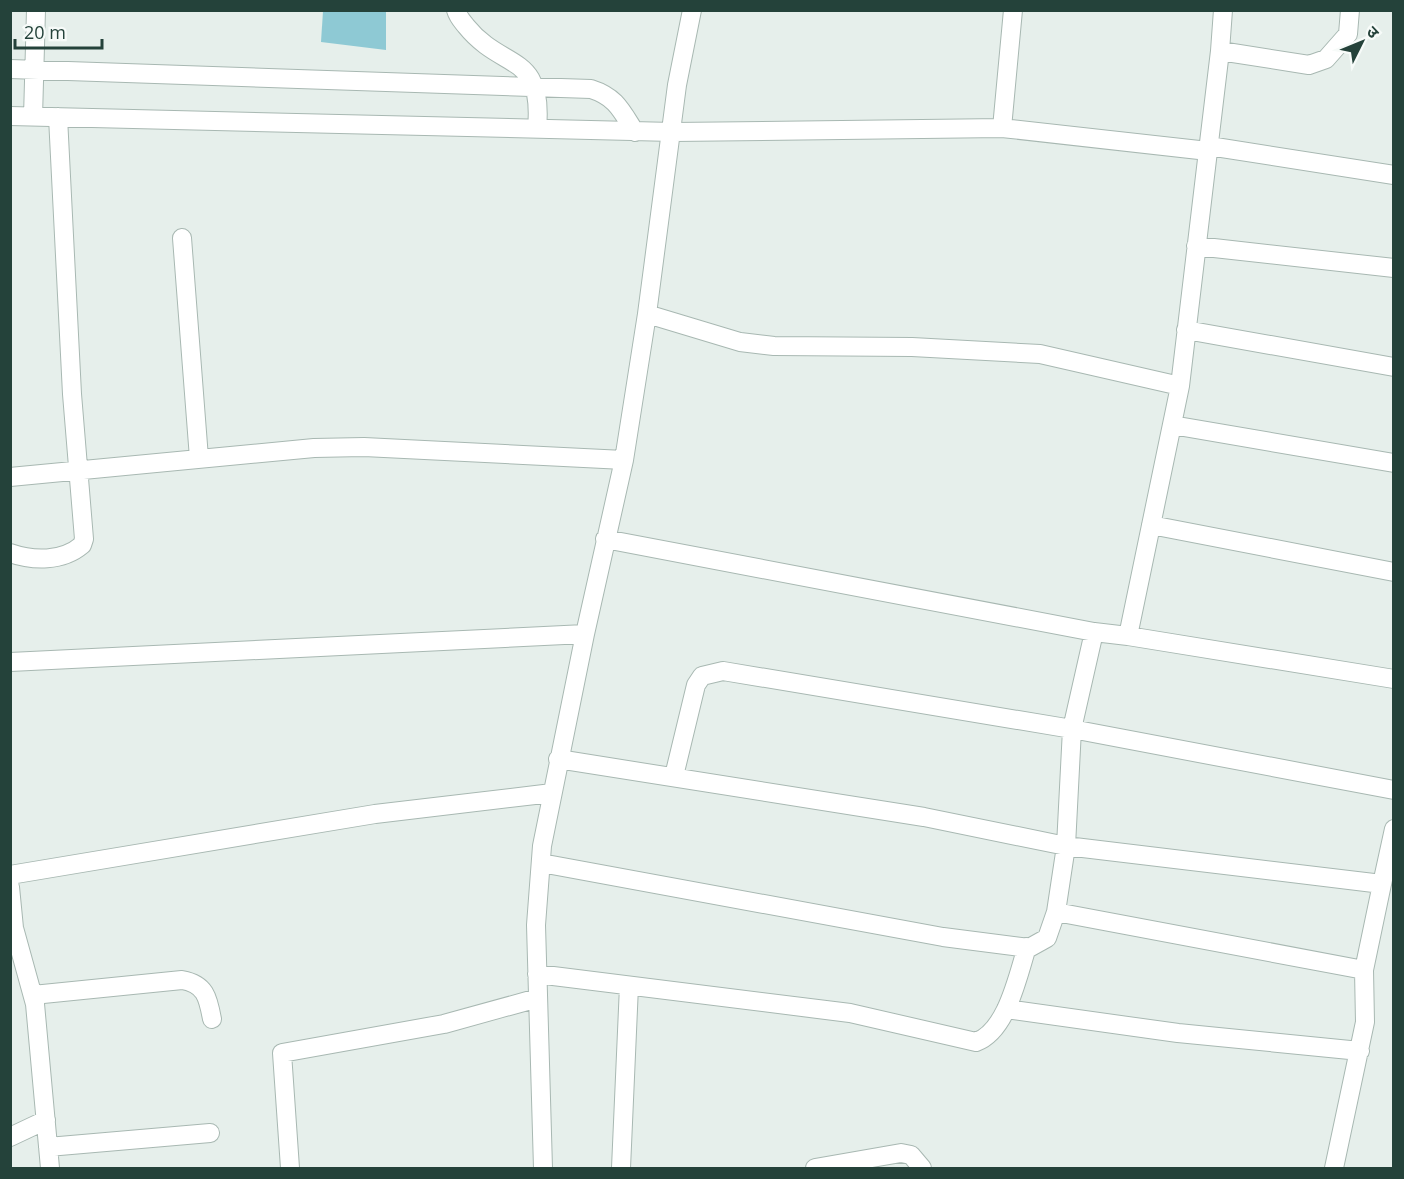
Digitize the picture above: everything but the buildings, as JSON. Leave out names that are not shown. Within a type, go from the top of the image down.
[{"type":"street","points":[[33,117],[36,10]]},
{"type":"street","points":[[456,10],[473,35],[527,71],[536,86],[539,104],[537,129]]},
{"type":"street","points":[[543,1168],[536,925],[541,863],[558,759],[624,460],[673,132],[677,85],[692,10]]},
{"type":"street","points":[[1002,128],[1013,10]]},
{"type":"street","points":[[1128,636],[1180,386],[1223,10]]},
{"type":"street","points":[[1220,51],[1309,65],[1326,59],[1348,34],[1350,10]]},
{"type":"street","points":[[10,69],[591,89],[608,95],[618,105],[635,132]]},
{"type":"street","points":[[10,116],[635,132],[1002,128],[1208,149],[1394,175]]},
{"type":"street","points":[[10,553],[32,559],[65,556],[82,545],[57,117]]},
{"type":"street","points":[[182,238],[199,458]]},
{"type":"street","points":[[1196,246],[1394,268]]},
{"type":"street","points":[[647,314],[740,342],[774,346],[912,347],[1040,354],[1180,386]]},
{"type":"street","points":[[1186,330],[1394,367]]},
{"type":"street","points":[[1172,425],[1394,463]]},
{"type":"street","points":[[10,477],[314,448],[364,447],[624,460]]},
{"type":"street","points":[[1151,525],[1394,572]]},
{"type":"street","points":[[605,539],[1094,632],[1394,679]]},
{"type":"street","points":[[541,863],[943,937],[1027,947],[1037,945],[1047,938],[1056,912],[1066,846],[1072,729],[1094,632]]},
{"type":"street","points":[[10,662],[585,634]]},
{"type":"street","points":[[674,776],[696,685],[702,676],[711,672],[723,671],[1072,729],[1394,790]]},
{"type":"street","points":[[558,759],[924,817],[1066,846],[1382,885]]},
{"type":"street","points":[[10,875],[375,814],[552,793]]},
{"type":"street","points":[[1334,1168],[1360,1051],[1365,1022],[1364,970],[1394,829]]},
{"type":"street","points":[[10,887],[14,937],[33,995],[50,1168]]},
{"type":"street","points":[[1056,912],[1364,970]]},
{"type":"street","points":[[537,974],[850,1013],[905,1024],[967,1042],[983,1040],[1006,1009],[1027,947]]},
{"type":"street","points":[[33,995],[182,980],[195,982],[208,996],[212,1019]]},
{"type":"street","points":[[621,1168],[629,986]]},
{"type":"street","points":[[290,1168],[282,1053],[444,1023],[538,998]]},
{"type":"street","points":[[1006,1009],[1178,1033],[1360,1051]]},
{"type":"street","points":[[10,1137],[45,1120]]},
{"type":"street","points":[[48,1147],[210,1133]]},
{"type":"street","points":[[815,1168],[901,1153],[910,1155],[922,1168]]},
{"type":"water","points":[[323,11],[386,11],[386,50],[321,42]]}]
